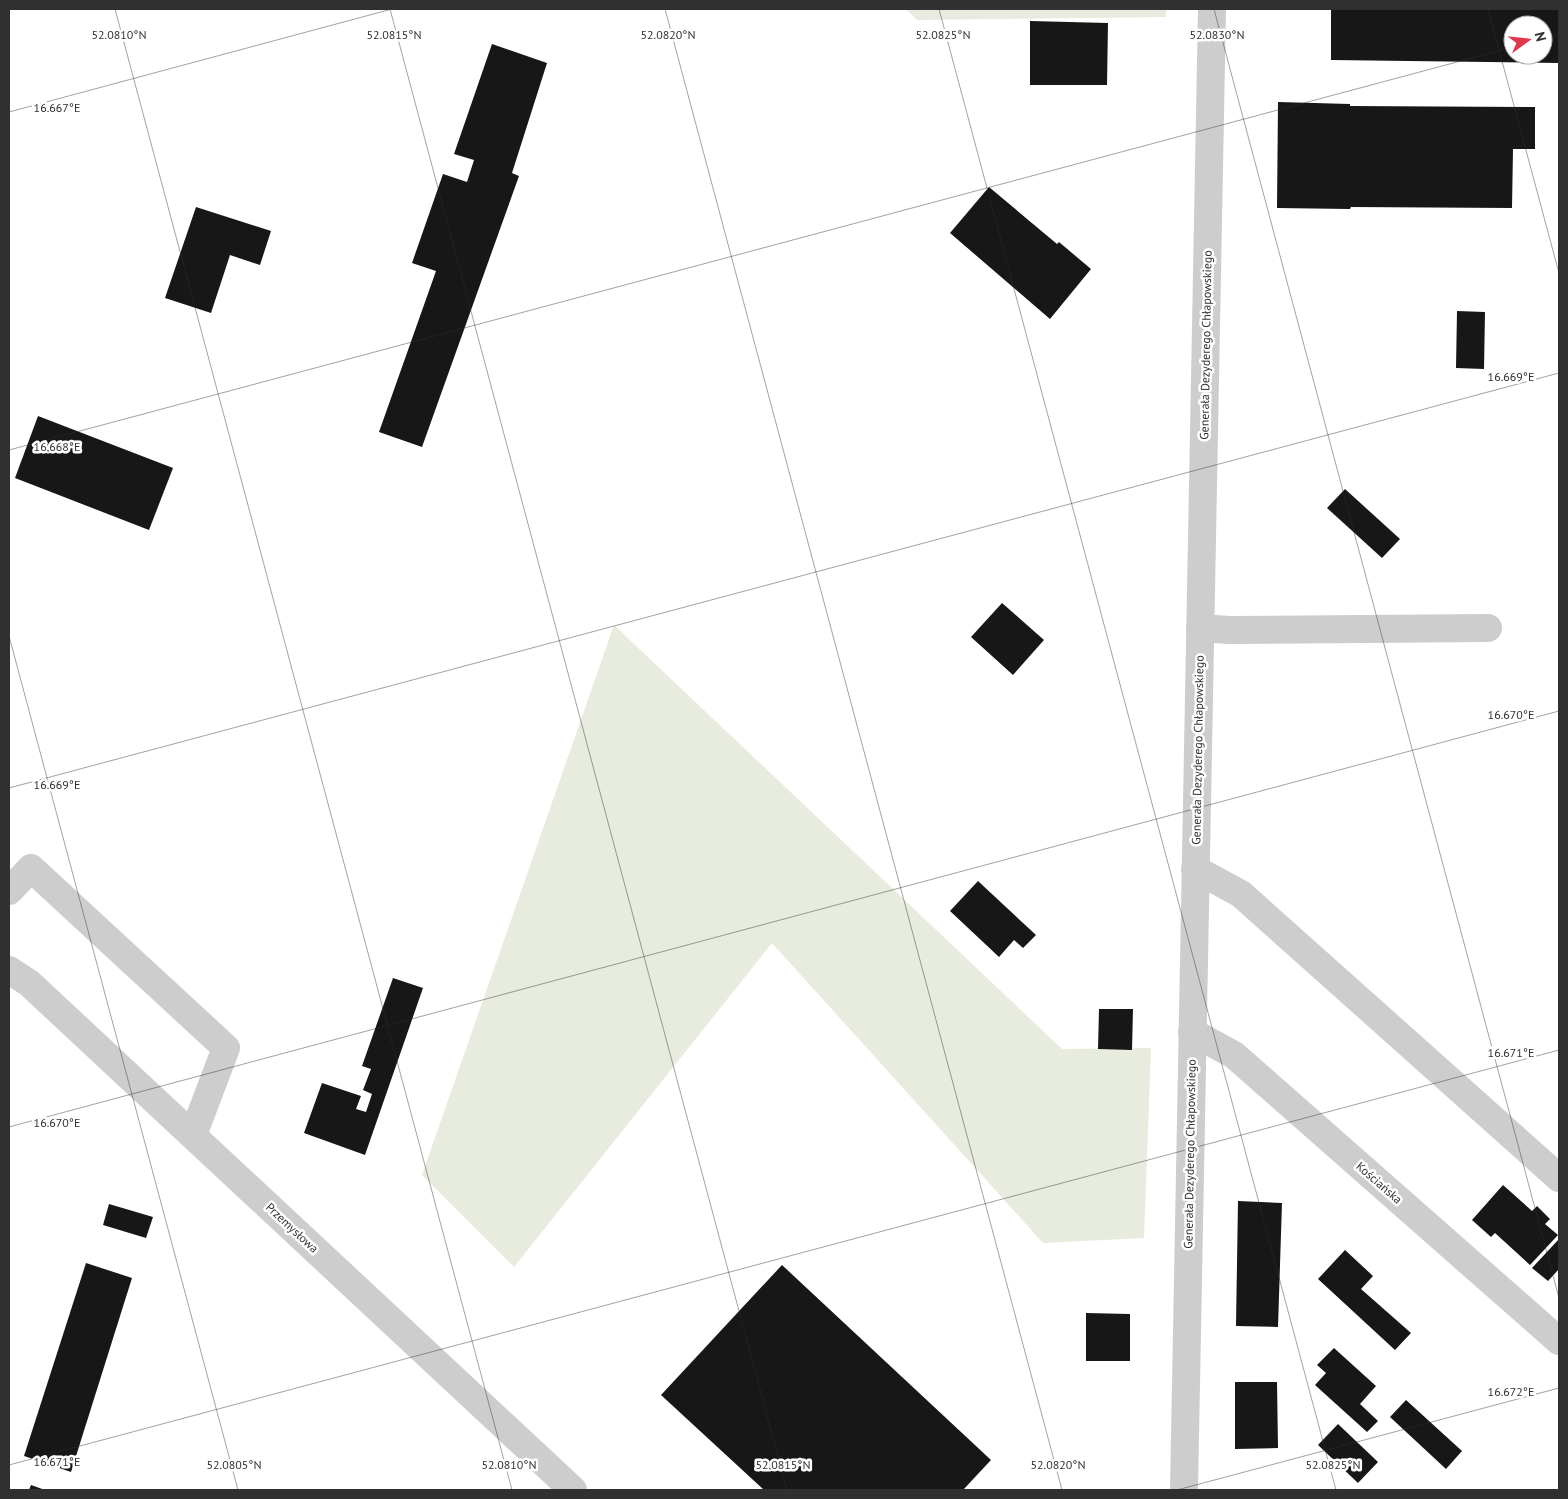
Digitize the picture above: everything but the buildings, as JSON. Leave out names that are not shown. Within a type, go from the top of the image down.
[{"type":"street","name":"Generała Dezyderego Chłapowskiego","points":[[1184,1490],[1212,9]]},
{"type":"street","points":[[1200,628],[1228,630],[1488,628]]},
{"type":"street","points":[[9,891],[31,868],[226,1048],[193,1135]]},
{"type":"street","points":[[1196,869],[1241,894],[1559,1178]]},
{"type":"street","name":"Przemysłowa","points":[[9,970],[29,983],[573,1490]]},
{"type":"street","name":"Kościańska","points":[[1192,1032],[1234,1055],[1559,1341]]},
{"type":"shaded area","points":[[906,9],[1166,9],[1166,17],[917,20]]},
{"type":"shaded area","points":[[614,625],[1062,1049],[1151,1048],[1144,1238],[1043,1243],[772,943],[514,1267],[422,1175]]}]
